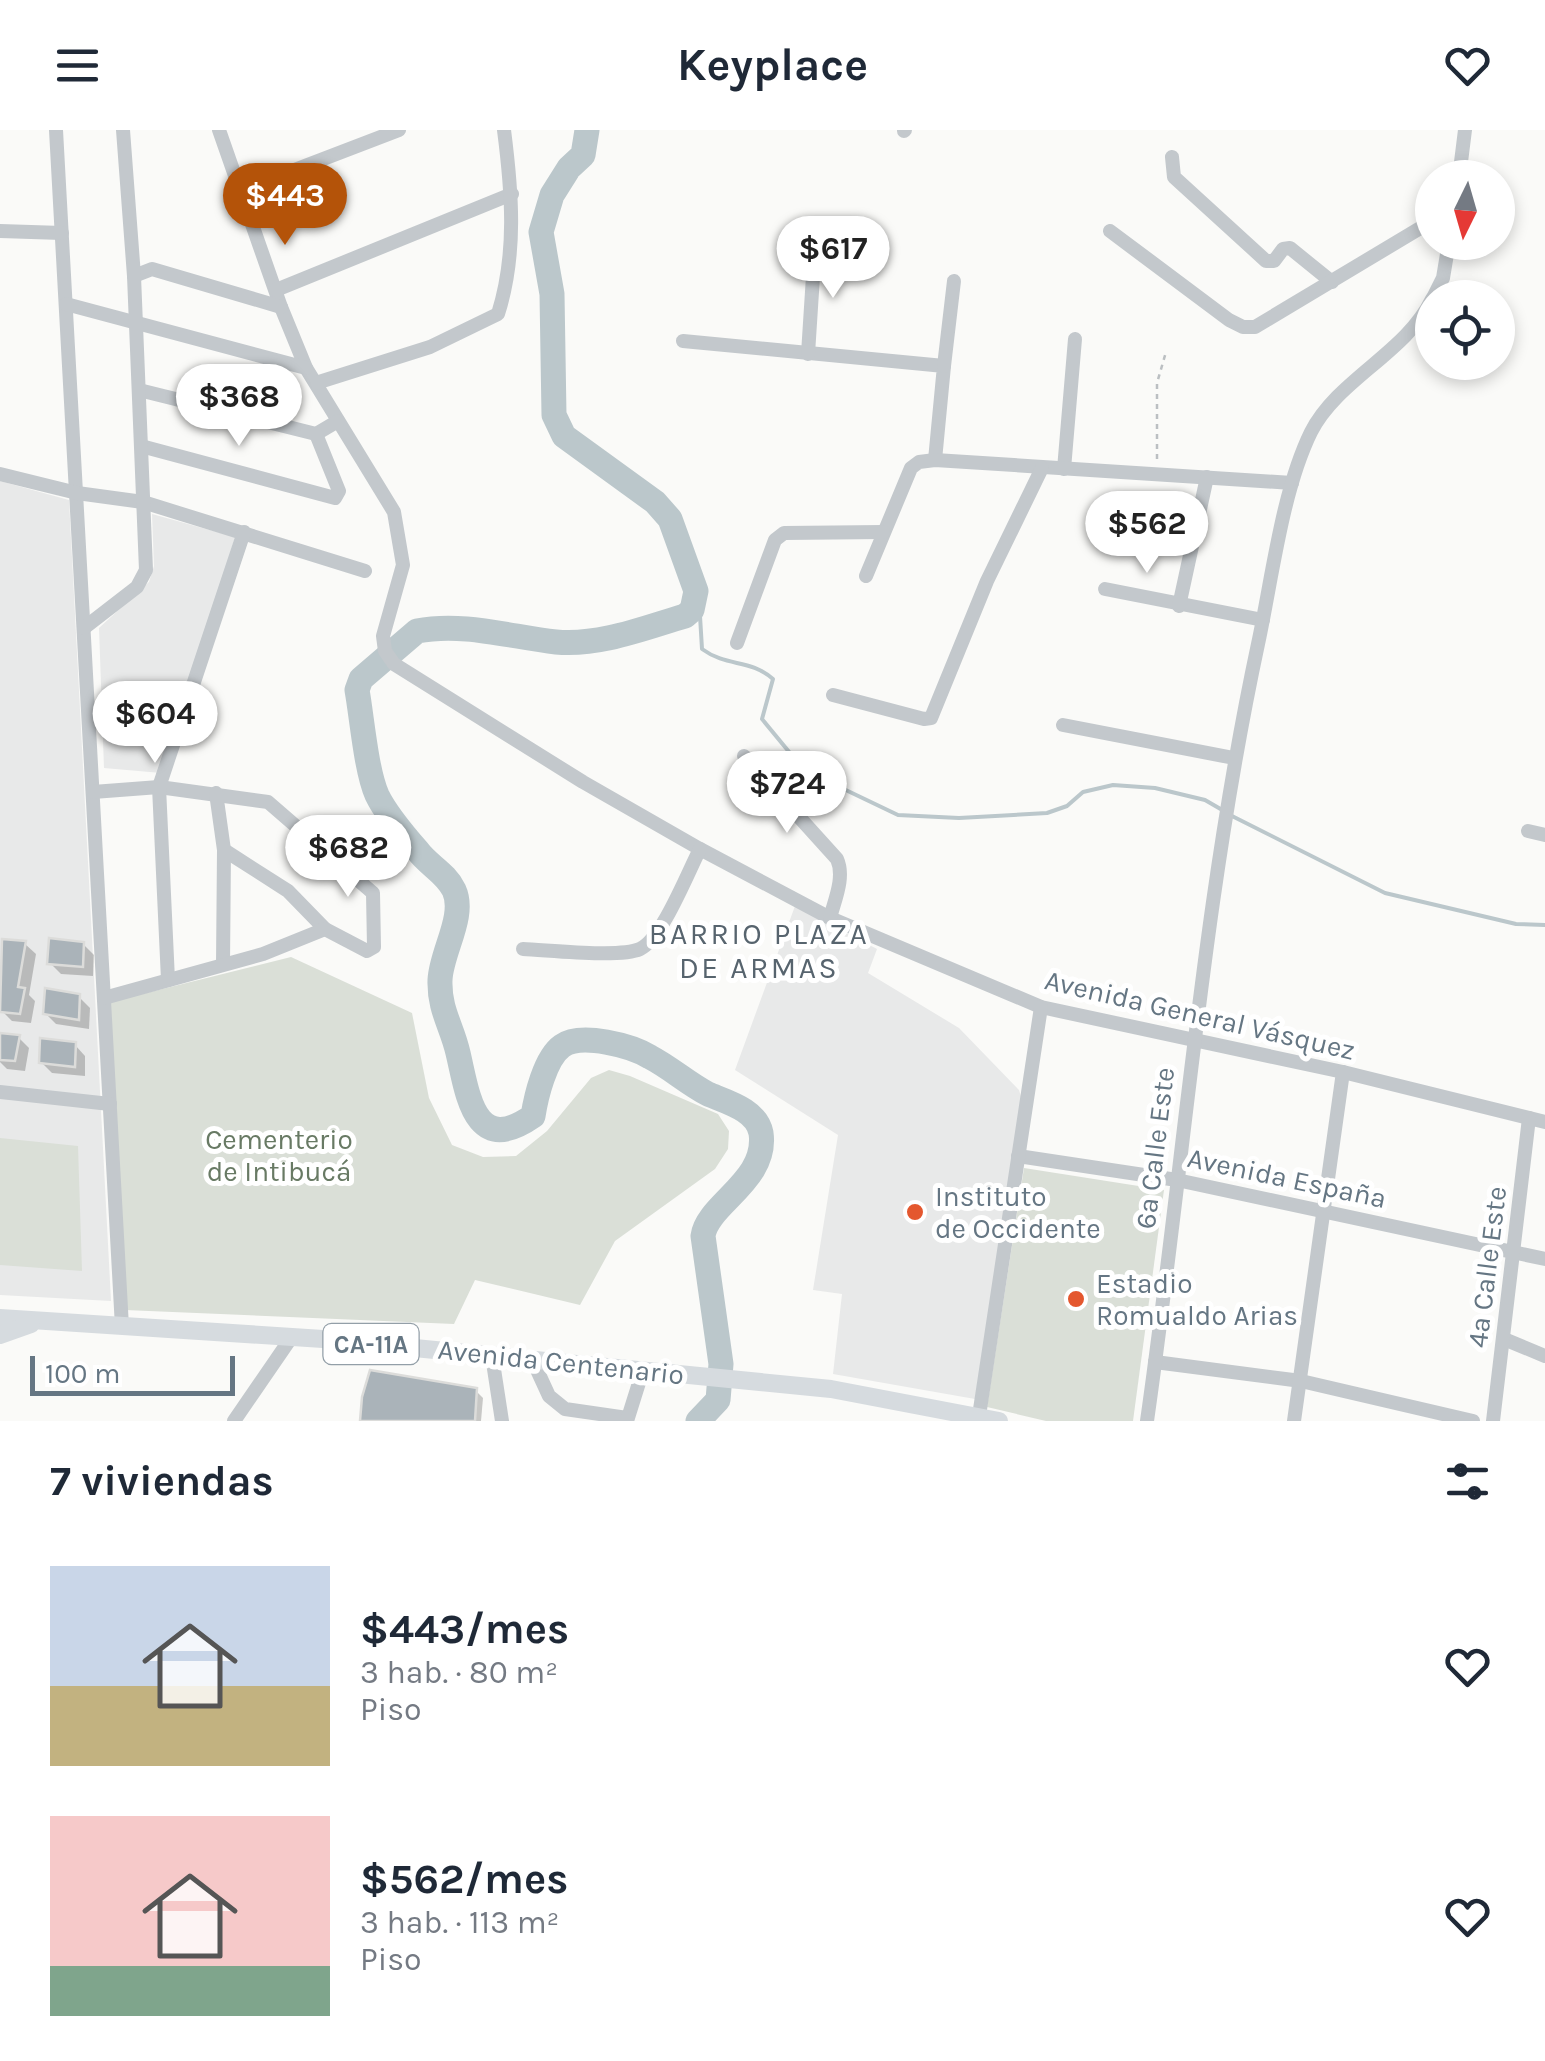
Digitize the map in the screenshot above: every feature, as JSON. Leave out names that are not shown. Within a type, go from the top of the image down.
[{"type":"main road","name":"Avenida Centenario","points":[[0,1318],[291,1338],[706,1376],[830,1389],[923,1414],[979,1416],[999,1421]]},
{"type":"main road","points":[[0,1335],[36,1322]]},
{"type":"street","points":[[56,130],[122,1327]]},
{"type":"street","points":[[84,628],[137,587],[146,570],[134,276],[123,130]]},
{"type":"street","name":"Avenida General Vásquez","points":[[220,130],[306,368],[394,512],[403,565],[384,636],[390,657],[583,782],[700,849],[830,918],[1040,1007],[1343,1072],[1545,1122]]},
{"type":"street","points":[[242,190],[399,130]]},
{"type":"street","points":[[316,383],[430,346],[498,314],[506,289],[512,194],[504,130]]},
{"type":"street","points":[[1461,160],[1465,130]]},
{"type":"street","points":[[1172,157],[1174,177],[1266,262],[1274,261],[1282,249],[1290,248],[1332,282]]},
{"type":"street","points":[[276,290],[512,194]]},
{"type":"street","points":[[0,230],[62,233]]},
{"type":"street","points":[[1110,230],[1229,320],[1255,328],[1415,231]]},
{"type":"street","points":[[808,354],[815,245]]},
{"type":"street","points":[[134,276],[152,269],[281,307]]},
{"type":"street","points":[[934,460],[954,281]]},
{"type":"street","points":[[66,304],[306,368]]},
{"type":"street","name":"6a Calle Este","points":[[1147,1421],[1193,1038],[1224,822],[1292,483],[1311,432],[1325,411],[1415,322]]},
{"type":"street","points":[[1064,469],[1075,339]]},
{"type":"street","points":[[683,341],[944,366]]},
{"type":"street","points":[[138,390],[316,434],[338,421]]},
{"type":"street","points":[[141,446],[336,498],[339,491],[316,434]]},
{"type":"street","points":[[866,576],[911,468],[919,462],[1292,483]]},
{"type":"street","points":[[833,695],[931,718],[988,581],[1042,468]]},
{"type":"street","points":[[0,474],[77,493],[143,502],[365,571]]},
{"type":"street","points":[[1179,606],[1206,478]]},
{"type":"street","points":[[168,980],[158,788],[244,532]]},
{"type":"street","points":[[737,643],[775,540],[784,532],[883,532]]},
{"type":"street","points":[[1105,589],[1263,620]]},
{"type":"street","points":[[1062,724],[1234,758]]},
{"type":"street","points":[[744,756],[837,858],[840,880],[830,918]]},
{"type":"street","points":[[93,792],[158,788],[268,802],[373,892],[374,947],[367,951],[325,929],[288,892],[224,850]]},
{"type":"street","points":[[216,793],[224,850],[223,964]]},
{"type":"street","points":[[1528,831],[1545,834]]},
{"type":"street","points":[[523,949],[622,952],[643,948],[660,927],[700,849]]},
{"type":"street","points":[[104,998],[262,954],[325,929]]},
{"type":"street","points":[[979,1416],[1040,1007]]},
{"type":"street","points":[[1294,1421],[1343,1072]]},
{"type":"street","points":[[0,1092],[110,1104]]},
{"type":"street","name":"4a Calle Este","points":[[1493,1421],[1530,1118]]},
{"type":"street","name":"Avenida España","points":[[1018,1156],[1177,1180],[1545,1259]]},
{"type":"street","points":[[234,1421],[291,1338]]},
{"type":"street","points":[[1504,1339],[1545,1356]]},
{"type":"street","points":[[492,1356],[502,1421]]},
{"type":"street","points":[[532,1360],[549,1396],[564,1409],[627,1420],[643,1370]]},
{"type":"street","points":[[1155,1362],[1302,1381],[1473,1421]]},
{"type":"path","points":[[1156,475],[1157,384],[1166,352]]},
{"type":"shaded area","points":[[0,481],[69,500],[111,1301],[0,1295]]},
{"type":"shaded area","points":[[152,514],[235,537],[161,773],[104,768],[99,628],[149,582],[154,566]]},
{"type":"shaded area","name":"Instituto de Occidente","points":[[795,906],[877,949],[868,973],[959,1028],[1019,1090],[1022,1100],[975,1399],[833,1374],[842,1294],[813,1290],[838,1135],[735,1070]]},
{"type":"green space","name":"Cementerio de Intibucá","points":[[291,957],[412,1013],[429,1098],[452,1145],[483,1157],[516,1156],[547,1131],[591,1078],[609,1070],[718,1114],[729,1131],[728,1149],[715,1169],[615,1241],[580,1305],[475,1280],[454,1324],[125,1310],[110,1002]]},
{"type":"green space","points":[[0,1138],[78,1146],[82,1271],[0,1265]]},
{"type":"green space","name":"Estadio Romualdo Arias","points":[[1024,1168],[1164,1190],[1133,1421],[1046,1421],[987,1407]]},
{"type":"building","points":[[49,938],[84,942],[83,967],[47,964]]},
{"type":"building","points":[[2,939],[26,941],[18,987],[25,988],[20,1014],[0,1012]]},
{"type":"building","points":[[45,988],[80,994],[79,1020],[43,1014]]},
{"type":"building","points":[[0,1033],[20,1035],[15,1061],[0,1060]]},
{"type":"building","points":[[40,1038],[76,1042],[75,1067],[39,1063]]},
{"type":"building","points":[[370,1370],[477,1388],[475,1421],[360,1421]]},
{"type":"waterway","points":[[587,130],[583,155],[569,168],[552,195],[541,232],[552,294],[554,415],[564,436],[655,502],[670,519],[696,591],[692,610],[685,616],[638,631],[572,643],[469,629],[417,631],[361,679],[357,690],[377,795],[407,838],[451,884],[457,900],[455,923],[441,969],[440,991],[477,1116],[498,1129],[513,1127],[533,1116],[542,1078],[556,1052],[570,1042],[593,1040],[619,1045],[658,1061],[708,1094],[740,1108],[758,1125],[761,1150],[755,1165],[715,1213],[703,1236],[721,1364],[718,1400],[698,1421]]},
{"type":"waterway","points":[[692,610],[700,616],[702,649],[721,659],[755,668],[773,679],[762,719],[804,770],[898,815],[959,818],[1047,813],[1067,806],[1083,792],[1113,785],[1155,788],[1205,800],[1224,811]]},
{"type":"waterway","points":[[1232,816],[1385,893],[1516,924],[1545,925]]},
{"type":"place","name":"Instituto de Occidente","points":[[915,1212]]},
{"type":"place","name":"Estadio Romualdo Arias","points":[[1076,1299]]},
{"type":"district","name":"BARRIO PLAZA DE ARMAS","points":[[759,951]]}]
